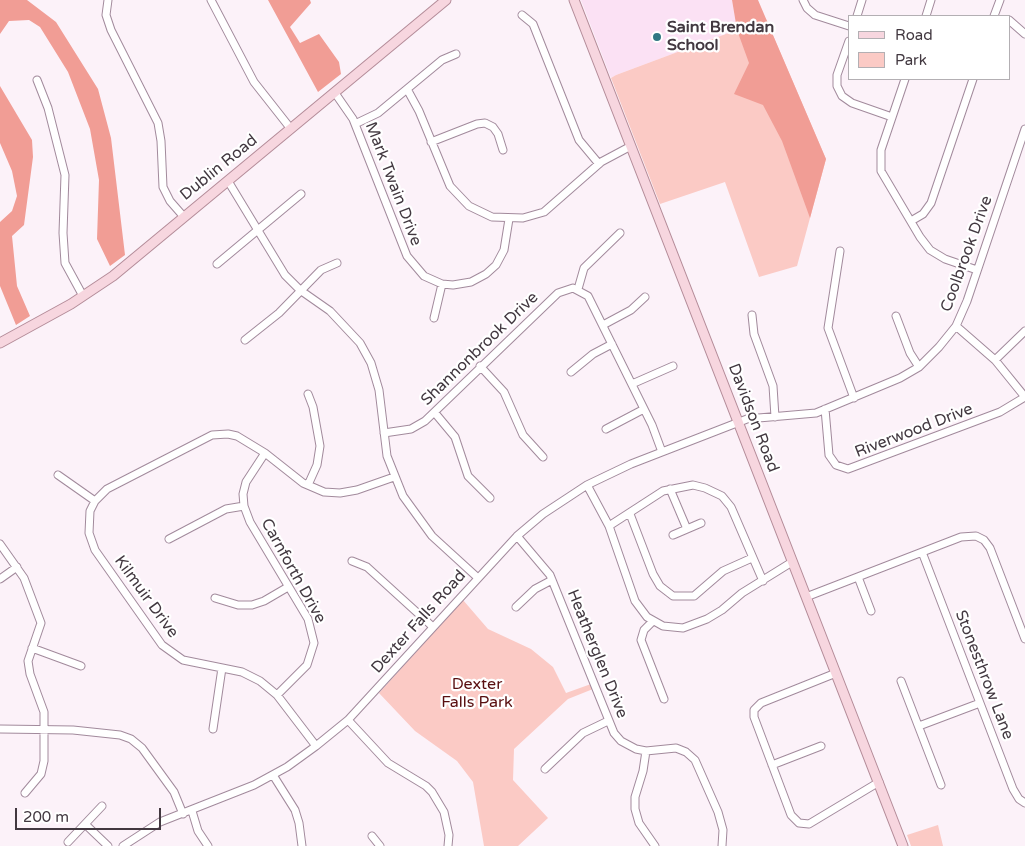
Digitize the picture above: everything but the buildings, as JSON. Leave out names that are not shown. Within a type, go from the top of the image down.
[{"type":"main road","name":"Dublin Road","points":[[0,343],[83,296],[113,276],[446,0]]},
{"type":"main road","name":"Davidson Road","points":[[574,0],[903,846]]},
{"type":"street","points":[[108,0],[106,15],[111,30],[158,123],[161,141],[163,187],[170,201],[184,217]]},
{"type":"street","points":[[211,0],[254,82],[291,129]]},
{"type":"street","points":[[803,0],[807,8],[815,15],[848,26]]},
{"type":"street","points":[[857,15],[862,0]]},
{"type":"street","points":[[926,15],[931,0]]},
{"type":"street","points":[[996,15],[1000,0]]},
{"type":"street","points":[[522,15],[534,24],[579,140],[599,164]]},
{"type":"street","points":[[1010,21],[1020,27],[1025,34]]},
{"type":"street","points":[[848,44],[838,75],[837,86],[842,96],[852,103],[892,117]]},
{"type":"street","points":[[355,124],[378,113],[442,60],[456,54]]},
{"type":"street","points":[[37,80],[48,108],[65,175],[63,233],[65,263],[83,296]]},
{"type":"street","points":[[905,80],[881,150],[880,164],[884,178],[924,244],[936,255],[978,270]]},
{"type":"street","points":[[911,221],[923,214],[931,203],[973,80]]},
{"type":"street","points":[[407,89],[420,111],[444,173],[459,197],[475,210],[492,217],[509,219],[534,216],[548,209],[599,164],[616,152],[631,146]]},
{"type":"street","name":"Mark Twain Drive","points":[[335,93],[355,124],[407,256],[424,276],[442,284]]},
{"type":"street","points":[[431,142],[477,124],[485,123],[498,134],[503,150]]},
{"type":"street","name":"Coolbrook Drive","points":[[738,422],[747,419],[807,415],[825,409],[900,378],[919,367],[932,355],[956,326],[978,270],[1025,129]]},
{"type":"street","points":[[228,181],[285,275],[300,290],[330,311],[360,343],[371,363],[379,390],[387,456],[394,477],[411,510],[426,530],[478,578]]},
{"type":"street","points":[[217,264],[301,194]]},
{"type":"street","points":[[434,318],[442,284],[466,284],[492,270],[504,250],[509,219]]},
{"type":"street","points":[[620,233],[584,268],[578,289],[585,292],[603,325],[644,409],[662,452]]},
{"type":"street","points":[[840,251],[828,328],[854,398]]},
{"type":"street","points":[[245,340],[279,313],[321,270],[337,264]]},
{"type":"street","name":"Shannonbrook Drive","points":[[384,433],[411,428],[435,413],[480,366],[558,293],[566,289],[578,289]]},
{"type":"street","points":[[603,325],[631,310],[645,297]]},
{"type":"street","points":[[752,316],[754,334],[773,386],[775,417]]},
{"type":"street","points":[[896,316],[910,353],[919,367]]},
{"type":"street","points":[[956,326],[996,360],[1025,397]]},
{"type":"street","points":[[996,360],[1025,330]]},
{"type":"street","points":[[571,372],[593,354],[612,344]]},
{"type":"street","points":[[480,366],[504,392],[523,435],[544,458]]},
{"type":"street","points":[[632,384],[673,366]]},
{"type":"street","points":[[308,394],[314,407],[320,446],[317,465],[308,485]]},
{"type":"street","name":"Riverwood Drive","points":[[825,409],[829,455],[836,465],[848,469],[1000,412],[1025,397]]},
{"type":"street","points":[[606,429],[644,409]]},
{"type":"street","points":[[435,413],[455,437],[468,476],[490,498]]},
{"type":"street","name":"Dexter Falls Road","points":[[123,846],[145,830],[241,792],[273,775],[316,746],[348,720],[478,578],[518,536],[543,514],[587,485],[662,452],[738,422]]},
{"type":"street","points":[[58,475],[95,501],[107,489],[212,435],[228,434],[238,436],[265,453],[308,485],[324,492],[340,493],[357,490],[394,477]]},
{"type":"street","name":"Carnforth Drive","points":[[265,453],[246,482],[243,494],[244,506],[250,522],[310,625],[313,648],[301,672],[277,696]]},
{"type":"street","points":[[587,485],[609,526],[630,591],[640,609],[653,622],[673,627],[692,626],[722,610],[742,592],[792,562]]},
{"type":"street","points":[[609,526],[663,491],[693,485],[706,488],[722,496],[735,515],[763,581]]},
{"type":"street","points":[[670,489],[687,529]]},
{"type":"street","name":"Kilmuir Drive","points":[[95,501],[88,521],[92,544],[158,640],[172,653],[184,660],[252,676],[277,696],[316,746]]},
{"type":"street","points":[[169,538],[226,509],[244,506]]},
{"type":"street","points":[[630,514],[660,586],[673,596],[694,596],[724,571],[752,558]]},
{"type":"street","points":[[673,535],[701,523]]},
{"type":"street","points":[[806,596],[966,535],[979,537],[990,548],[1025,639]]},
{"type":"street","name":"Heatherglen Drive","points":[[518,536],[538,558],[552,580],[608,721],[621,741],[631,747],[646,751],[676,748],[686,752],[698,763],[721,822],[722,846]]},
{"type":"street","points":[[0,544],[27,584],[41,623],[32,648],[29,668],[44,712],[43,769],[25,794]]},
{"type":"street","name":"Stonesthrow Lane","points":[[922,552],[1013,790],[1019,799],[1025,803]]},
{"type":"street","points":[[352,561],[367,568],[433,627]]},
{"type":"street","points":[[0,579],[17,567]]},
{"type":"street","points":[[858,577],[871,611]]},
{"type":"street","points":[[516,606],[535,589],[552,580]]},
{"type":"street","points":[[215,598],[238,605],[252,605],[264,601],[288,587]]},
{"type":"street","points":[[653,622],[644,630],[641,640],[664,699]]},
{"type":"street","points":[[32,648],[81,666]]},
{"type":"street","points":[[213,729],[222,668]]},
{"type":"street","points":[[836,673],[755,707],[754,717],[793,820],[809,824],[878,782]]},
{"type":"street","points":[[901,681],[941,785]]},
{"type":"street","points":[[919,726],[980,703]]},
{"type":"street","points":[[348,720],[388,763],[426,786],[432,792],[444,812],[448,826],[448,846]]},
{"type":"street","points":[[545,769],[583,733],[608,721]]},
{"type":"street","points":[[0,729],[90,732],[131,739],[142,748],[174,792],[182,814]]},
{"type":"street","points":[[772,765],[821,746]]},
{"type":"street","points":[[646,751],[635,797],[635,809],[639,823],[655,846]]},
{"type":"street","points":[[273,775],[295,810],[300,823],[302,846]]},
{"type":"street","points":[[68,842],[102,806]]},
{"type":"street","points":[[192,811],[198,831],[208,846]]},
{"type":"street","points":[[85,824],[108,846]]},
{"type":"street","points":[[372,836],[380,846]]},
{"type":"shaded area","points":[[0,0],[27,0],[56,22],[98,89],[111,138],[125,255],[110,266],[97,239],[99,180],[90,129],[68,72],[40,27],[29,20],[9,21],[0,34]]},
{"type":"shaded area","points":[[268,0],[310,0],[311,3],[290,27],[300,43],[319,34],[339,62],[341,74],[318,92]]},
{"type":"shaded area","name":"Saint Brendan School","points":[[581,0],[732,0],[737,30],[611,78]]},
{"type":"shaded area","points":[[732,0],[758,0],[826,159],[810,218],[782,141],[763,105],[734,94],[749,63],[737,30]]},
{"type":"shaded area","points":[[0,86],[32,140],[33,157],[24,225],[12,236],[17,286],[30,316],[16,325],[0,286],[0,222],[12,211],[17,196],[12,171],[0,143]]},
{"type":"green space","points":[[766,19],[826,159],[797,266],[759,277],[725,182],[660,204],[611,78]]},
{"type":"green space","name":"Dexter Falls Park","points":[[463,600],[488,629],[531,649],[553,667],[566,693],[591,684],[593,689],[568,699],[514,749],[513,780],[548,818],[518,846],[484,846],[473,782],[457,761],[415,731],[379,693]]},
{"type":"green space","points":[[938,825],[943,846],[911,846],[907,835]]},
{"type":"place","name":"Saint Brendan School","points":[[657,37]]}]
